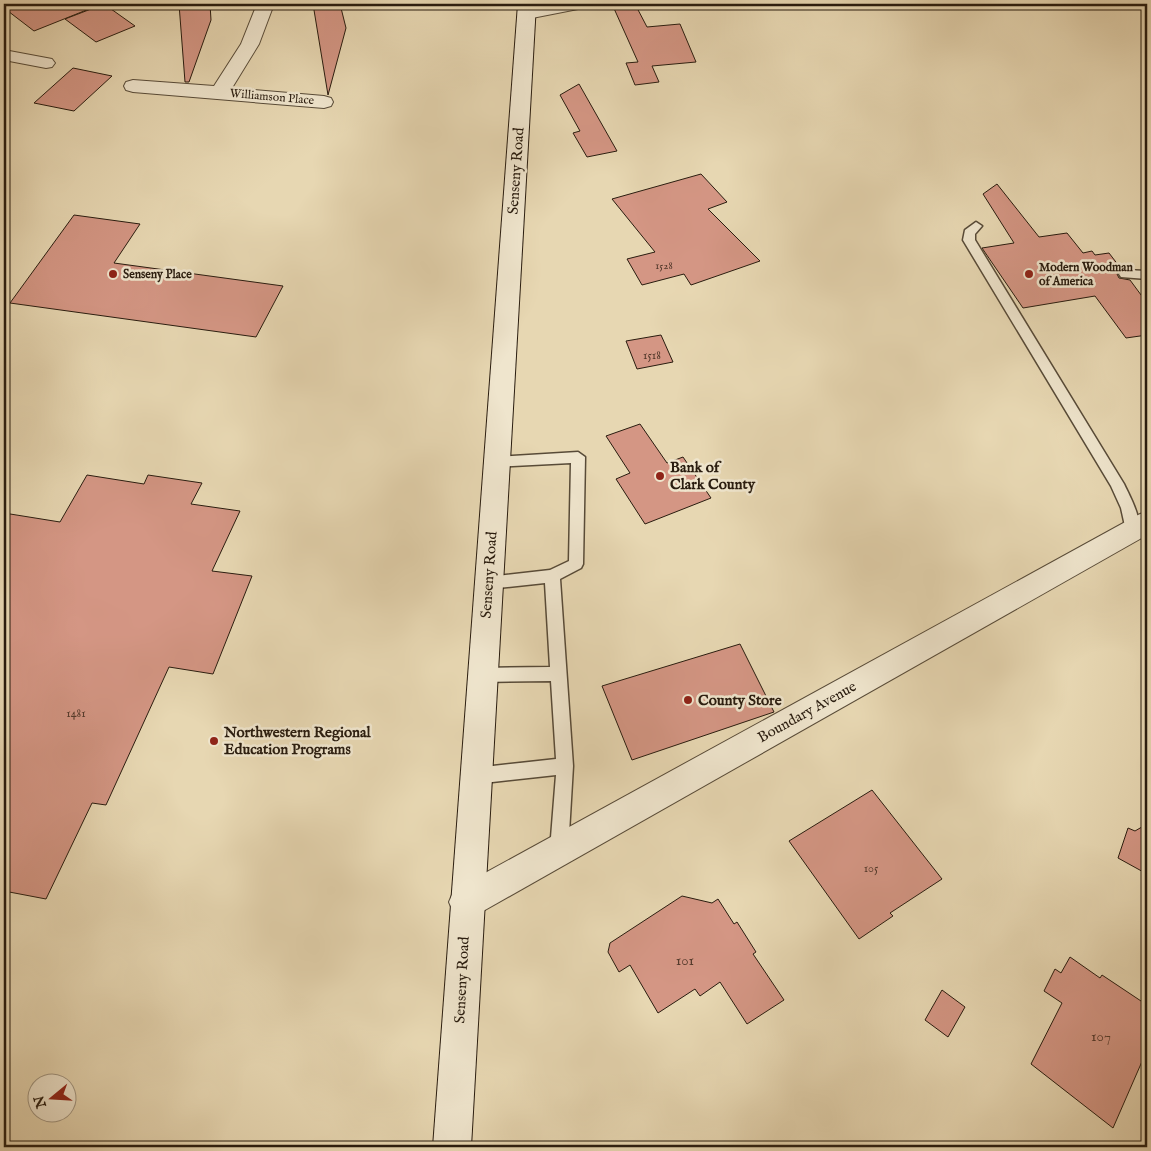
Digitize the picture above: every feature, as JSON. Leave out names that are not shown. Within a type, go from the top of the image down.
[{"type":"main road","name":"Williamson Place","points":[[220,92],[250,44],[265,4]]},
{"type":"main road","points":[[527,9],[577,4]]},
{"type":"main road","name":"Senseny Road","points":[[452,1147],[466,902],[527,9]]},
{"type":"main road","points":[[4,55],[46,62]]},
{"type":"main road","name":"Williamson Place","points":[[133,86],[324,102]]},
{"type":"main road","name":"Boundary Avenue","points":[[466,902],[1140,526]]},
{"type":"lane","points":[[976,226],[969,233],[969,240],[1117,484],[1128,508],[1140,526]]},
{"type":"lane","points":[[1125,274],[1147,275]]},
{"type":"lane","points":[[488,583],[552,576],[576,564],[578,457],[496,462]]},
{"type":"lane","points":[[552,576],[565,766],[559,850]]},
{"type":"lane","points":[[482,675],[558,674]]},
{"type":"lane","points":[[475,776],[565,766]]},
{"type":"building","points":[[4,4],[99,5],[34,31],[4,8]]},
{"type":"building","points":[[104,4],[135,26],[96,42],[65,19]]},
{"type":"building","points":[[179,4],[210,4],[211,20],[189,82],[185,82]]},
{"type":"building","points":[[313,4],[340,4],[346,28],[328,95]]},
{"type":"building","points":[[612,4],[635,4],[647,27],[680,24],[696,62],[652,66],[659,82],[635,85],[626,63],[638,62]]},
{"type":"building","points":[[73,68],[112,76],[74,111],[34,103]]},
{"type":"building","points":[[579,84],[617,151],[587,157],[573,133],[580,131],[560,95]]},
{"type":"building","points":[[701,174],[727,202],[708,209],[760,261],[691,285],[684,274],[642,285],[627,259],[655,252],[612,199]]},
{"type":"building","points":[[997,184],[1039,237],[1067,233],[1083,253],[1092,251],[1095,255],[1109,253],[1122,270],[1117,274],[1119,278],[1130,280],[1147,303],[1147,335],[1126,338],[1095,296],[1023,308],[982,248],[1014,243],[983,194]]},
{"type":"building","name":"Senseny Place","points":[[74,215],[140,224],[114,263],[283,286],[256,337],[10,303]]},
{"type":"building","points":[[661,335],[673,362],[637,369],[626,341]]},
{"type":"building","name":"Bank of Clark County","points":[[640,424],[667,463],[683,457],[711,498],[645,524],[616,479],[630,473],[606,436]]},
{"type":"building","points":[[87,475],[144,484],[148,475],[202,483],[191,504],[240,511],[212,571],[252,576],[213,674],[169,667],[106,805],[92,803],[46,899],[4,891],[4,513],[60,522]]},
{"type":"building","name":"County Store","points":[[740,644],[774,712],[632,760],[602,686]]},
{"type":"building","points":[[872,790],[942,879],[890,913],[893,916],[859,939],[789,841]]},
{"type":"building","points":[[1147,824],[1147,874],[1118,858],[1128,828],[1135,831]]},
{"type":"building","points":[[682,896],[712,903],[718,899],[734,924],[737,922],[756,952],[753,954],[784,1000],[747,1024],[720,982],[700,996],[695,989],[658,1013],[630,965],[619,972],[608,952],[610,943]]},
{"type":"building","points":[[1070,957],[1100,978],[1102,975],[1147,1005],[1147,1050],[1113,1128],[1031,1064],[1062,1003],[1044,991],[1055,969],[1061,973]]},
{"type":"building","points":[[942,990],[965,1007],[948,1037],[925,1020]]},
{"type":"place","name":"Senseny Place","points":[[113,274]]},
{"type":"place","name":"Modern Woodman of America","points":[[1029,274]]},
{"type":"place","name":"Bank of Clark County","points":[[660,476]]},
{"type":"place","name":"County Store","points":[[688,700]]},
{"type":"place","name":"Northwestern Regional Education Programs","points":[[214,741]]}]
